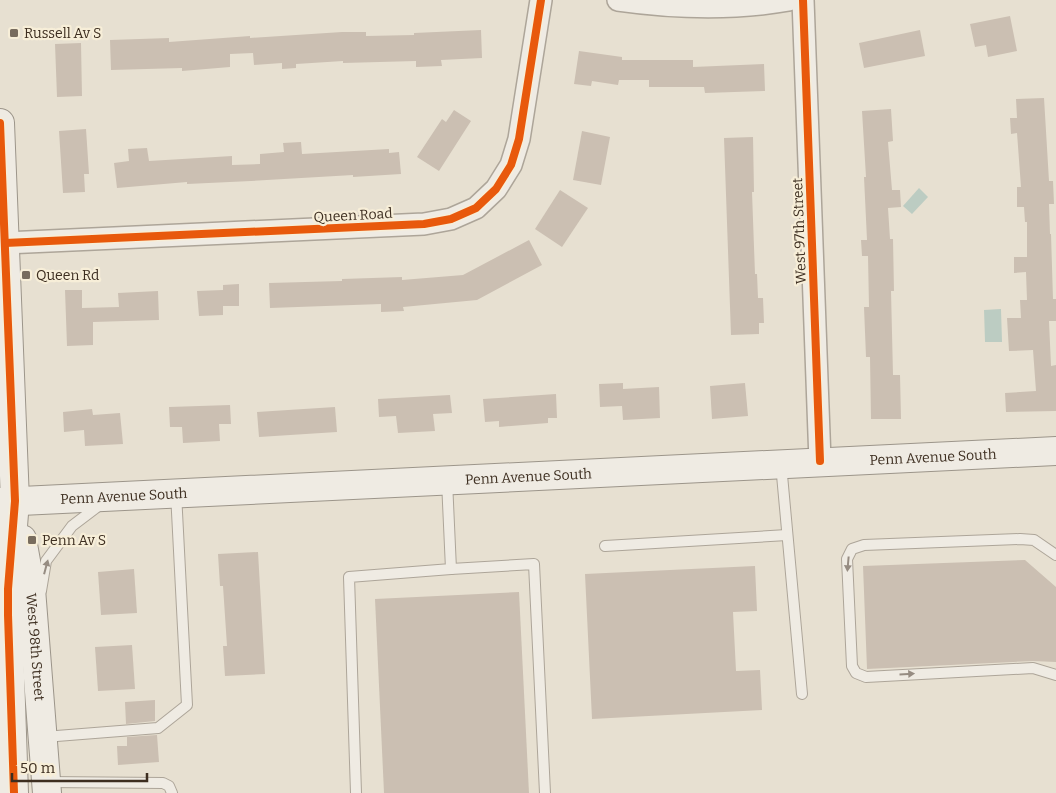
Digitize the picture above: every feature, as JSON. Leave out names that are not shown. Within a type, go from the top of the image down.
[{"type":"main road","name":"West 98th Street","points":[[0,124],[5,243],[8,502],[8,589],[4,603],[14,793]]},
{"type":"main road","name":"Penn Avenue South","points":[[8,502],[1056,451]]},
{"type":"main road","name":"West 98th Street","points":[[8,502],[31,589],[47,788]]},
{"type":"street","name":"Queen Road","points":[[5,243],[424,224],[451,219],[476,208],[496,189],[511,165],[519,139],[541,0]]},
{"type":"street","points":[[618,0],[690,8],[789,0]]},
{"type":"street","name":"West 97th Street","points":[[802,0],[820,462]]},
{"type":"lane","points":[[781,463],[802,694]]},
{"type":"lane","points":[[447,480],[451,569]]},
{"type":"lane","points":[[43,737],[158,728],[187,705],[176,493]]},
{"type":"lane","points":[[34,632],[46,561],[72,526],[113,496]]},
{"type":"lane","points":[[605,546],[788,535]]},
{"type":"lane","points":[[1056,555],[1034,540],[1020,539],[864,545],[852,549],[847,559],[852,666],[856,673],[866,676],[1033,668],[1056,676]]},
{"type":"lane","points":[[356,793],[349,577],[534,564],[545,793]]},
{"type":"lane","points":[[47,788],[163,783],[169,786],[172,793]]},
{"type":"shaded area","points":[[919,188],[928,197],[912,214],[903,206]]},
{"type":"shaded area","points":[[1001,309],[1002,342],[985,342],[984,310]]},
{"type":"building","points":[[1010,16],[1017,51],[988,57],[986,45],[975,47],[970,24]]},
{"type":"building","points":[[481,30],[482,58],[441,60],[442,66],[416,67],[416,61],[343,63],[343,61],[296,64],[296,68],[282,69],[282,63],[254,65],[253,53],[230,54],[230,67],[182,71],[182,68],[111,70],[110,40],[169,38],[169,42],[342,32],[366,32],[366,36],[414,35],[414,33]]},
{"type":"building","points":[[920,30],[925,56],[864,68],[859,43]]},
{"type":"building","points":[[81,43],[82,96],[57,97],[55,44]]},
{"type":"building","points":[[579,51],[622,57],[622,60],[693,60],[693,67],[764,64],[765,91],[705,93],[704,87],[649,87],[649,80],[619,80],[618,85],[592,81],[591,86],[574,84]]},
{"type":"building","points":[[1044,98],[1049,181],[1053,181],[1054,204],[1049,204],[1053,299],[1056,299],[1056,321],[1049,321],[1051,366],[1056,365],[1056,411],[1006,412],[1005,393],[1036,391],[1033,350],[1009,351],[1007,318],[1021,318],[1020,300],[1027,300],[1026,272],[1014,273],[1014,257],[1027,257],[1027,222],[1025,222],[1024,207],[1017,207],[1017,187],[1021,187],[1017,133],[1011,134],[1010,118],[1017,118],[1016,99]]},
{"type":"building","points":[[891,109],[893,141],[888,142],[892,190],[900,190],[901,207],[888,208],[890,239],[893,239],[894,291],[891,291],[893,375],[900,375],[901,419],[871,419],[870,357],[866,357],[864,307],[869,307],[868,256],[862,256],[861,240],[867,240],[862,111]]},
{"type":"building","points":[[454,110],[471,121],[439,171],[417,157],[442,119],[446,122]]},
{"type":"building","points":[[86,129],[89,174],[84,174],[85,192],[63,193],[59,131]]},
{"type":"building","points":[[582,131],[610,137],[601,185],[573,180]]},
{"type":"building","points":[[753,137],[754,192],[752,192],[755,274],[757,274],[758,298],[763,298],[764,323],[759,323],[759,334],[731,335],[724,138]]},
{"type":"building","points":[[301,142],[302,154],[389,149],[389,153],[399,152],[401,174],[187,184],[187,182],[117,188],[114,163],[129,161],[128,149],[147,148],[149,161],[232,156],[232,165],[260,164],[260,154],[284,152],[283,143]]},
{"type":"building","points":[[560,190],[588,208],[562,247],[535,229]]},
{"type":"building","points":[[529,240],[542,265],[477,300],[403,307],[404,311],[381,312],[381,304],[270,308],[269,283],[402,277],[402,280],[463,275]]},
{"type":"building","points":[[239,284],[239,306],[223,306],[223,315],[199,316],[197,291],[223,290],[223,285]]},
{"type":"building","points":[[65,290],[82,290],[82,308],[119,307],[118,293],[158,291],[159,320],[93,322],[93,345],[67,346]]},
{"type":"building","points":[[623,383],[623,389],[659,387],[660,418],[623,420],[622,406],[600,407],[599,384]]},
{"type":"building","points":[[745,383],[748,416],[712,419],[710,386]]},
{"type":"building","points":[[556,394],[557,418],[548,418],[548,423],[499,427],[499,421],[485,422],[483,399]]},
{"type":"building","points":[[450,395],[452,413],[433,414],[435,431],[398,433],[396,416],[379,417],[378,399]]},
{"type":"building","points":[[230,405],[231,424],[219,424],[220,441],[183,443],[182,427],[170,427],[169,407]]},
{"type":"building","points":[[335,407],[337,432],[259,437],[257,412]]},
{"type":"building","points":[[92,409],[93,415],[120,413],[123,444],[85,446],[84,430],[64,432],[63,412]]},
{"type":"building","points":[[258,552],[265,674],[225,676],[223,646],[227,646],[223,586],[220,586],[218,554]]},
{"type":"building","points":[[1025,560],[1056,587],[1056,662],[1033,661],[867,669],[863,566]]},
{"type":"building","points":[[755,566],[757,611],[733,612],[736,671],[760,670],[762,710],[592,719],[585,574]]},
{"type":"building","points":[[134,569],[137,613],[101,615],[98,572]]},
{"type":"building","points":[[519,592],[529,793],[384,793],[375,599]]},
{"type":"building","points":[[132,645],[135,689],[98,691],[95,647]]},
{"type":"building","points":[[155,700],[155,721],[126,724],[125,702]]},
{"type":"building","points":[[157,735],[159,762],[118,765],[117,746],[127,746],[127,737]]},
{"type":"cycle path","points":[[5,243],[424,224],[451,219],[476,208],[496,189],[511,165],[519,139],[541,0]]},
{"type":"cycle path","points":[[803,0],[820,461]]},
{"type":"cycle path","points":[[0,123],[15,501],[8,589],[14,793]]},
{"type":"place","name":"Russell Av S","points":[[14,33]]},
{"type":"place","name":"Queen Rd","points":[[26,275]]},
{"type":"place","name":"Penn Av S","points":[[32,540]]}]
